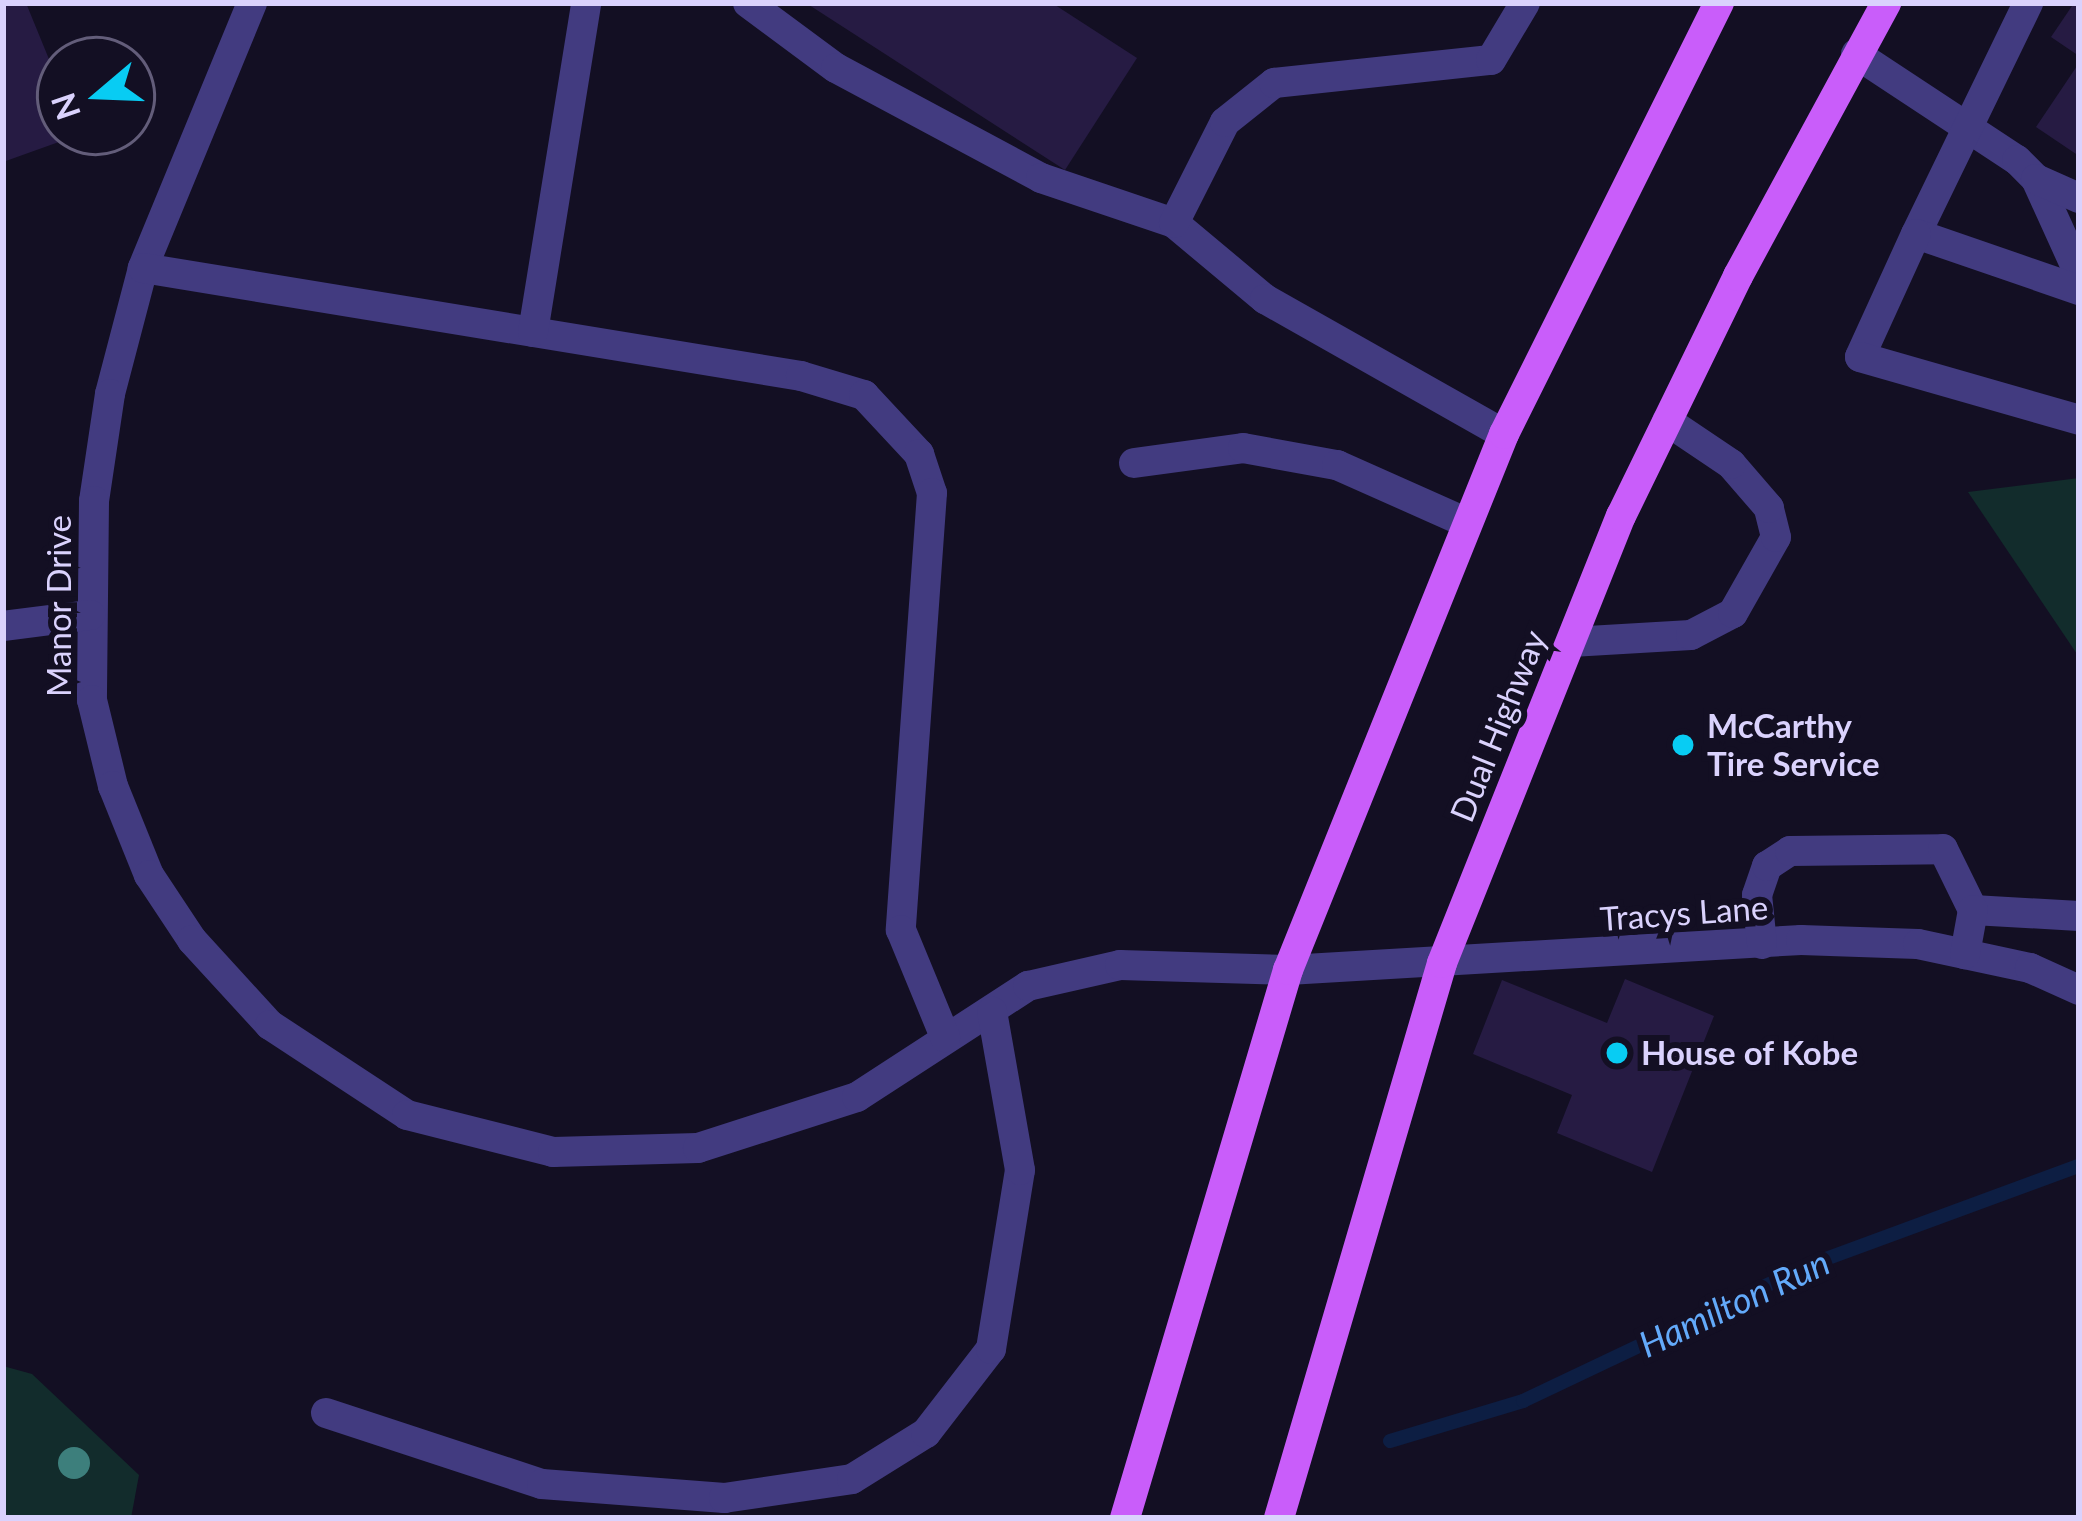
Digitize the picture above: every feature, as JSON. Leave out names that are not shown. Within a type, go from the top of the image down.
[{"type":"main road","points":[[1125,1518],[1288,970],[1504,434],[1607,214],[1720,3]]},
{"type":"main road","points":[[1856,54],[1877,3]]},
{"type":"main road","name":"Dual Highway","points":[[1280,1518],[1442,963],[1571,642],[1667,421],[1886,3]]},
{"type":"street","name":"Manor Drive","points":[[252,3],[143,268],[110,394],[94,501],[90,615],[92,700],[113,786],[149,875],[233,992],[335,1075],[407,1115],[553,1153],[698,1148],[857,1096],[1028,986],[1120,965],[1288,970]]},
{"type":"street","points":[[533,332],[586,3]]},
{"type":"street","points":[[748,3],[836,68],[1041,178],[1174,223],[1265,298],[1504,434]]},
{"type":"street","points":[[1174,223],[1225,122],[1274,83],[1491,60],[1525,3]]},
{"type":"street","points":[[2028,3],[1963,127],[1949,175],[1916,234],[1860,357],[2079,420]]},
{"type":"street","points":[[1856,54],[2036,179],[2079,198]]},
{"type":"street","points":[[2036,179],[2079,274]]},
{"type":"street","points":[[1916,234],[2079,290]]},
{"type":"street","points":[[143,268],[802,376],[864,395],[919,454],[932,493],[902,929],[945,1037]]},
{"type":"street","points":[[1571,642],[1691,635],[1733,613],[1776,537],[1769,508],[1731,464],[1667,421]]},
{"type":"street","points":[[1134,464],[1243,448],[1337,465],[1467,524]]},
{"type":"street","points":[[3,626],[90,615]]},
{"type":"street","points":[[1762,944],[1757,895],[1767,866],[1790,851],[1943,849],[1973,910],[1964,954]]},
{"type":"street","points":[[1973,910],[2079,916]]},
{"type":"street","name":"Tracys Lane","points":[[1288,970],[1762,944],[1918,944],[2030,968],[2079,990]]},
{"type":"street","points":[[326,1413],[542,1484],[724,1498],[852,1479],[926,1433],[991,1348],[1020,1170],[992,1010]]},
{"type":"green space","points":[[2079,478],[2079,657],[1968,492]]},
{"type":"green space","points":[[3,1366],[32,1374],[139,1475],[131,1518],[3,1518]]},
{"type":"building","points":[[3,3],[26,3],[40,36],[36,150],[3,162]]},
{"type":"building","points":[[806,3],[1052,3],[1137,58],[1065,170]]},
{"type":"building","points":[[2074,3],[2079,3],[2079,56],[2051,37]]},
{"type":"building","points":[[2079,63],[2079,156],[2036,127]]},
{"type":"building","points":[[1625,979],[1714,1016],[1652,1172],[1557,1133],[1572,1095],[1473,1054],[1502,980],[1607,1023]]},
{"type":"waterway","name":"Hamilton Run","points":[[1390,1441],[1523,1401],[1812,1264],[2079,1166]]},
{"type":"place","name":"McCarthy Tire Service","points":[[1683,745]]},
{"type":"place","name":"House of Kobe","points":[[1617,1053]]}]
